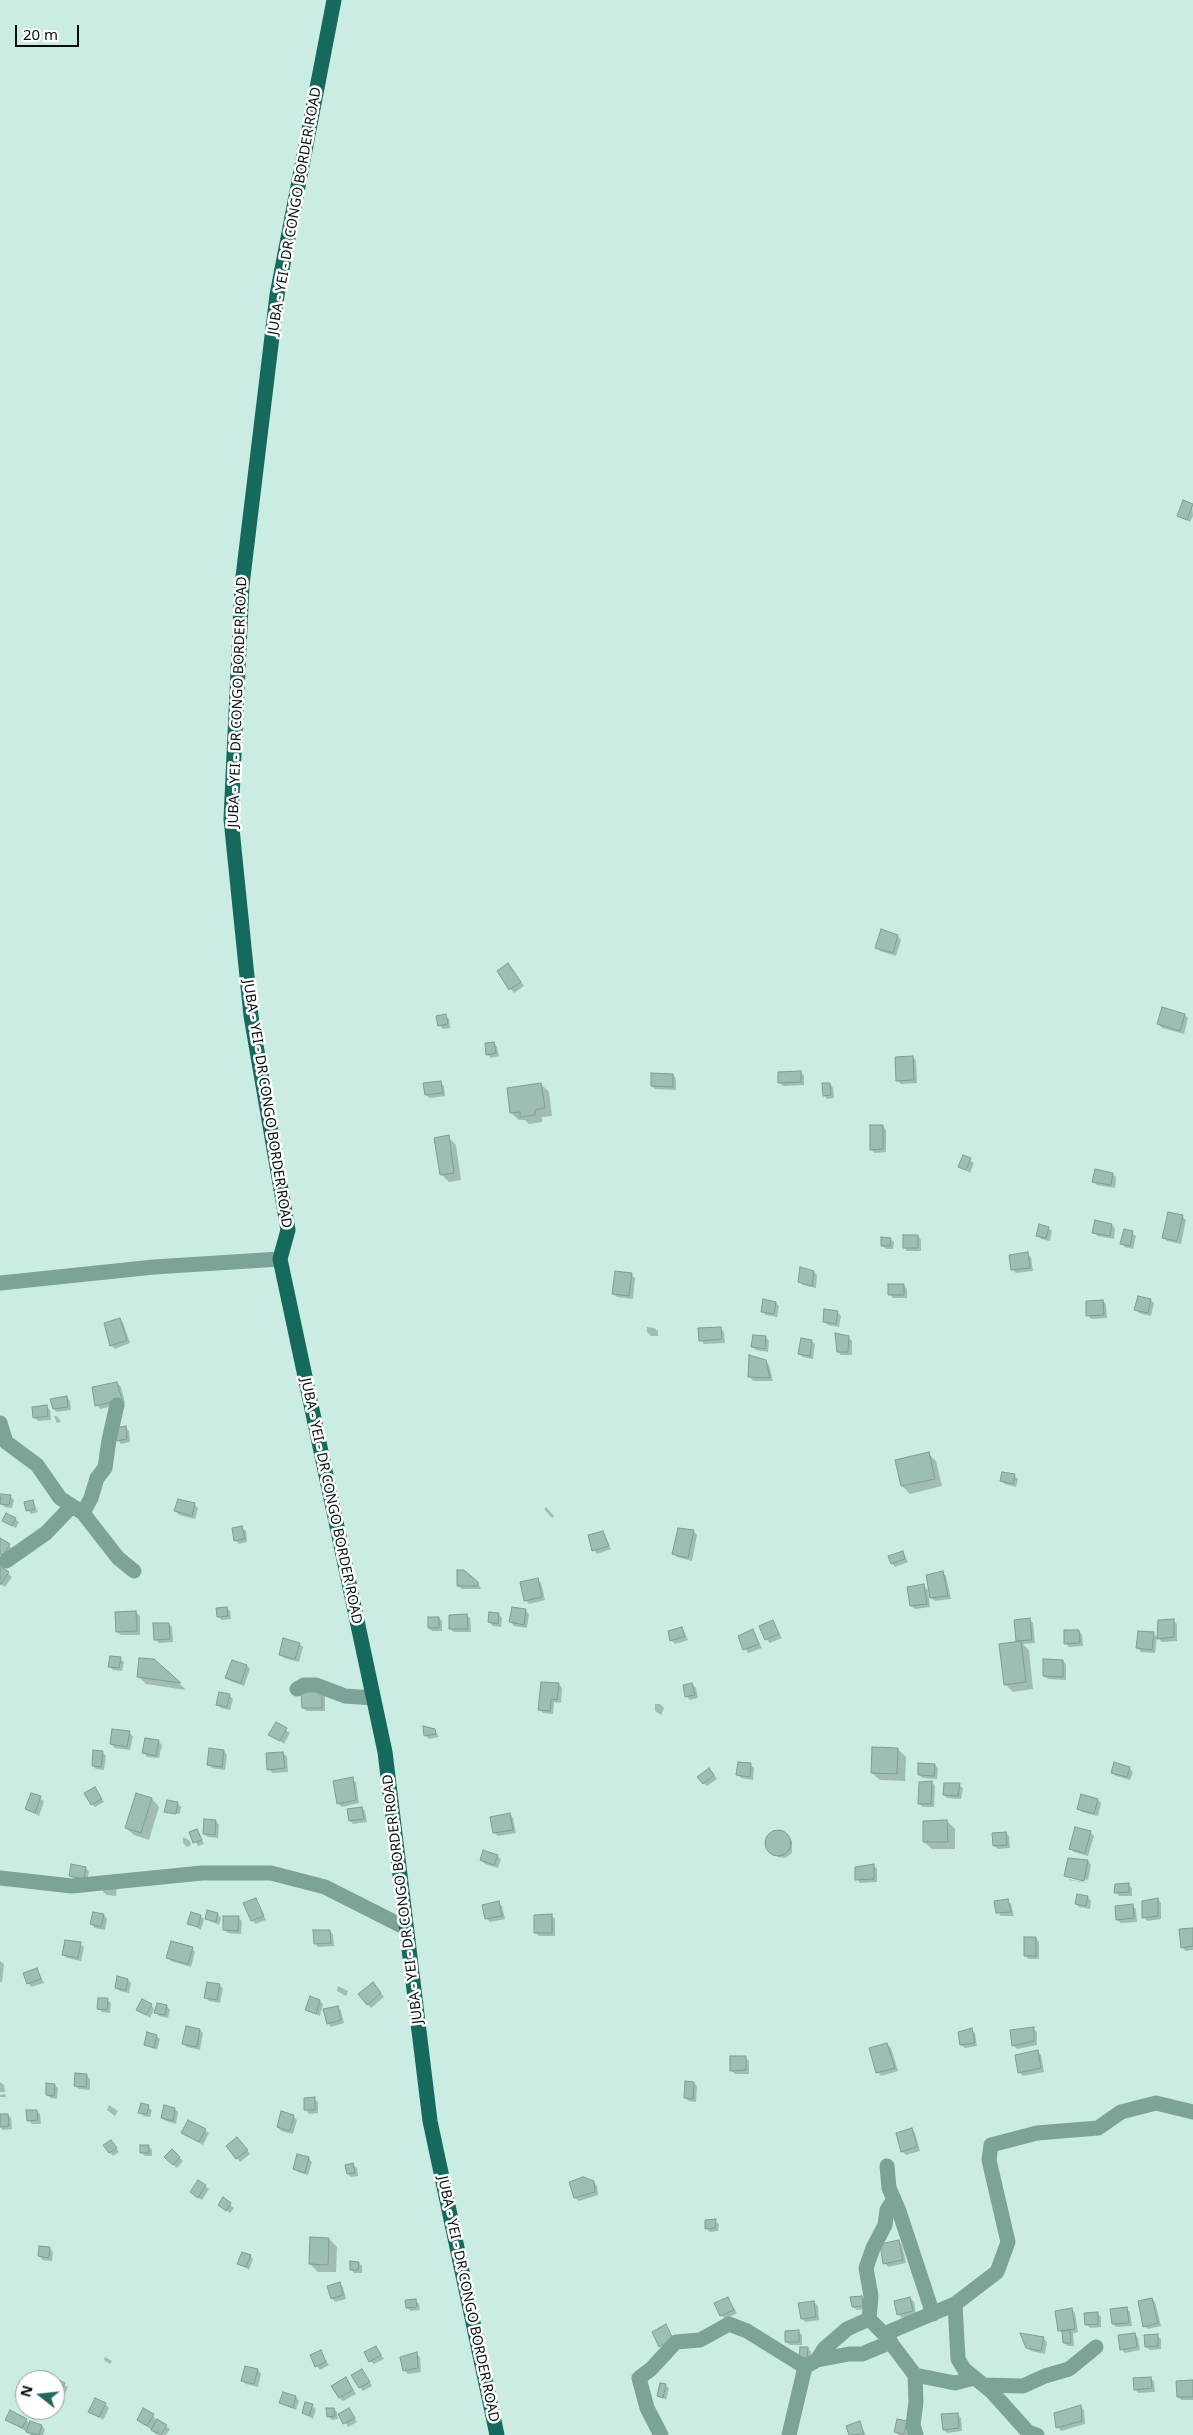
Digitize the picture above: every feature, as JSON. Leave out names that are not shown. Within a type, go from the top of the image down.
[{"type":"main road","name":"JUBA - YEI - DR CONGO BORDER ROAD","points":[[334,0],[277,295],[242,585],[232,810],[251,1016],[288,1230],[280,1260],[385,1752],[430,2121],[497,2435]]},
{"type":"street","points":[[0,1283],[154,1267],[280,1260]]},
{"type":"street","points":[[6,1560],[78,1510],[91,1498],[97,1478],[105,1468],[108,1440],[117,1405]]},
{"type":"street","points":[[0,1423],[3,1441],[37,1465],[60,1498],[78,1510],[118,1558],[134,1572]]},
{"type":"street","points":[[297,1688],[304,1684],[316,1685],[345,1696],[373,1698]]},
{"type":"street","points":[[0,1878],[72,1886],[202,1873],[271,1873],[325,1887],[406,1928]]},
{"type":"street","points":[[661,2435],[647,2408],[639,2378],[651,2369],[676,2342],[700,2340],[729,2324],[811,2363],[849,2354],[862,2354],[888,2338],[955,2304],[997,2272],[1008,2242],[989,2160],[991,2145],[1037,2133],[1098,2128],[1121,2112],[1156,2103],[1193,2112]]},
{"type":"street","points":[[887,2166],[889,2188],[934,2314]]},
{"type":"street","points":[[894,2198],[887,2210],[885,2225],[873,2248],[866,2268],[871,2296],[869,2319],[888,2338],[915,2375],[916,2402],[913,2424],[916,2435]]},
{"type":"street","points":[[955,2304],[958,2359],[964,2369],[1028,2432],[1037,2435]]},
{"type":"street","points":[[788,2435],[811,2363],[824,2349],[847,2330],[869,2319]]},
{"type":"street","points":[[915,2375],[955,2383],[979,2382],[1023,2386],[1045,2376],[1069,2369],[1096,2347]]},
{"type":"building","points":[[1183,500],[1193,504],[1187,520],[1177,516]]},
{"type":"building","points":[[881,929],[898,935],[893,953],[875,948]]},
{"type":"building","points":[[508,963],[521,982],[509,990],[497,971]]},
{"type":"building","points":[[1162,1007],[1185,1014],[1180,1031],[1157,1024]]},
{"type":"building","points":[[446,1014],[448,1024],[438,1026],[436,1016]]},
{"type":"building","points":[[494,1042],[496,1053],[486,1055],[485,1043]]},
{"type":"building","points":[[913,1056],[914,1080],[896,1081],[895,1057]]},
{"type":"building","points":[[801,1071],[801,1082],[778,1083],[778,1072]]},
{"type":"building","points":[[651,1073],[673,1074],[673,1087],[651,1086]]},
{"type":"building","points":[[441,1081],[443,1093],[425,1095],[423,1083]]},
{"type":"building","points":[[541,1083],[545,1108],[535,1110],[535,1115],[520,1117],[520,1112],[510,1113],[507,1088]]},
{"type":"building","points":[[822,1083],[830,1083],[831,1095],[823,1096]]},
{"type":"building","points":[[870,1125],[883,1125],[883,1149],[870,1150]]},
{"type":"building","points":[[449,1135],[454,1173],[440,1175],[434,1138]]},
{"type":"building","points":[[963,1155],[971,1158],[966,1170],[958,1167]]},
{"type":"building","points":[[1095,1169],[1113,1173],[1111,1185],[1092,1182]]},
{"type":"building","points":[[1168,1212],[1183,1215],[1177,1241],[1162,1238]]},
{"type":"building","points":[[1095,1220],[1112,1224],[1110,1236],[1092,1233]]},
{"type":"building","points":[[1039,1224],[1049,1227],[1046,1238],[1036,1236]]},
{"type":"building","points":[[1124,1229],[1133,1231],[1130,1246],[1120,1244]]},
{"type":"building","points":[[903,1235],[918,1235],[918,1248],[903,1248]]},
{"type":"building","points":[[881,1237],[891,1238],[890,1246],[881,1246]]},
{"type":"building","points":[[1028,1252],[1030,1268],[1011,1270],[1009,1255]]},
{"type":"building","points":[[800,1267],[814,1271],[812,1286],[798,1282]]},
{"type":"building","points":[[615,1271],[632,1273],[629,1296],[612,1294]]},
{"type":"building","points":[[888,1284],[904,1284],[904,1295],[888,1295]]},
{"type":"building","points":[[1138,1296],[1151,1299],[1148,1313],[1134,1310]]},
{"type":"building","points":[[763,1299],[776,1302],[774,1314],[761,1312]]},
{"type":"building","points":[[1103,1300],[1104,1315],[1086,1316],[1086,1301]]},
{"type":"building","points":[[824,1309],[838,1311],[836,1324],[823,1322]]},
{"type":"building","points":[[120,1318],[127,1340],[110,1346],[104,1323]]},
{"type":"building","points":[[721,1327],[722,1339],[699,1341],[698,1328]]},
{"type":"building","points":[[835,1333],[849,1336],[848,1352],[837,1352]]},
{"type":"building","points":[[753,1335],[766,1336],[765,1349],[751,1347]]},
{"type":"building","points":[[801,1338],[812,1340],[810,1356],[798,1354]]},
{"type":"building","points":[[749,1355],[766,1360],[770,1378],[748,1377]]},
{"type":"building","points":[[117,1382],[122,1400],[95,1406],[92,1387]]},
{"type":"building","points":[[67,1396],[68,1407],[53,1409],[50,1399]]},
{"type":"building","points":[[47,1405],[48,1416],[33,1418],[32,1407]]},
{"type":"building","points":[[126,1426],[127,1439],[117,1441],[114,1428]]},
{"type":"building","points":[[929,1452],[935,1479],[901,1486],[895,1460]]},
{"type":"building","points":[[1002,1472],[1015,1474],[1013,1484],[1000,1481]]},
{"type":"building","points":[[1,1494],[11,1495],[9,1505],[0,1504]]},
{"type":"building","points":[[178,1499],[195,1503],[192,1516],[174,1511]]},
{"type":"building","points":[[33,1500],[35,1509],[26,1511],[24,1502]]},
{"type":"building","points":[[6,1513],[16,1518],[12,1526],[2,1521]]},
{"type":"building","points":[[242,1526],[245,1539],[234,1541],[232,1528]]},
{"type":"building","points":[[678,1528],[694,1530],[688,1558],[672,1554]]},
{"type":"building","points":[[603,1531],[609,1546],[592,1551],[588,1535]]},
{"type":"building","points":[[0,1538],[10,1544],[3,1556],[0,1554]]},
{"type":"building","points":[[903,1551],[905,1559],[891,1564],[888,1556]]},
{"type":"building","points":[[0,1566],[9,1572],[1,1584],[0,1584]]},
{"type":"building","points":[[457,1570],[464,1570],[478,1582],[478,1586],[457,1586]]},
{"type":"building","points":[[943,1571],[948,1596],[930,1598],[926,1575]]},
{"type":"building","points":[[538,1578],[542,1597],[524,1601],[520,1582]]},
{"type":"building","points":[[924,1584],[927,1604],[910,1606],[907,1587]]},
{"type":"building","points":[[227,1607],[228,1616],[217,1617],[216,1608]]},
{"type":"building","points":[[512,1607],[526,1609],[524,1625],[509,1622]]},
{"type":"building","points":[[136,1611],[137,1631],[116,1632],[115,1612]]},
{"type":"building","points":[[489,1612],[499,1613],[498,1624],[488,1622]]},
{"type":"building","points":[[467,1614],[468,1629],[449,1629],[449,1615]]},
{"type":"building","points":[[428,1617],[439,1617],[439,1628],[428,1628]]},
{"type":"building","points":[[1030,1618],[1032,1640],[1016,1641],[1014,1620]]},
{"type":"building","points":[[1174,1619],[1174,1637],[1157,1639],[1158,1620]]},
{"type":"building","points":[[773,1620],[779,1634],[765,1640],[759,1626]]},
{"type":"building","points":[[153,1623],[169,1623],[170,1639],[154,1640]]},
{"type":"building","points":[[682,1627],[685,1636],[670,1641],[668,1631]]},
{"type":"building","points":[[753,1629],[759,1644],[743,1650],[738,1636]]},
{"type":"building","points":[[1064,1630],[1079,1630],[1080,1643],[1064,1644]]},
{"type":"building","points":[[1138,1631],[1154,1632],[1152,1650],[1136,1648]]},
{"type":"building","points":[[283,1638],[300,1643],[295,1659],[279,1655]]},
{"type":"building","points":[[1021,1641],[1026,1682],[1004,1685],[999,1644]]},
{"type":"building","points":[[110,1656],[121,1657],[119,1668],[108,1667]]},
{"type":"building","points":[[139,1658],[154,1659],[181,1683],[137,1677]]},
{"type":"building","points":[[1043,1659],[1063,1660],[1063,1677],[1043,1676]]},
{"type":"building","points":[[232,1660],[247,1665],[241,1683],[225,1678]]},
{"type":"building","points":[[541,1682],[559,1683],[557,1700],[551,1699],[550,1711],[538,1710]]},
{"type":"building","points":[[692,1683],[695,1695],[685,1697],[683,1685]]},
{"type":"building","points":[[322,1691],[322,1708],[302,1708],[301,1692]]},
{"type":"building","points":[[219,1692],[230,1694],[227,1707],[216,1705]]},
{"type":"building","points":[[276,1722],[287,1728],[280,1741],[268,1735]]},
{"type":"building","points":[[423,1726],[435,1729],[436,1734],[424,1736]]},
{"type":"building","points":[[112,1729],[130,1731],[127,1747],[110,1744]]},
{"type":"building","points":[[145,1738],[159,1740],[156,1756],[142,1753]]},
{"type":"building","points":[[872,1747],[898,1748],[897,1774],[871,1773]]},
{"type":"building","points":[[209,1748],[224,1750],[222,1767],[207,1765]]},
{"type":"building","points":[[93,1750],[103,1751],[101,1767],[92,1766]]},
{"type":"building","points":[[283,1752],[285,1768],[267,1770],[266,1753]]},
{"type":"building","points":[[738,1762],[751,1763],[750,1777],[736,1775]]},
{"type":"building","points":[[1114,1762],[1130,1767],[1127,1777],[1111,1773]]},
{"type":"building","points":[[918,1763],[935,1764],[934,1776],[918,1775]]},
{"type":"building","points":[[709,1768],[714,1775],[703,1784],[697,1777]]},
{"type":"building","points":[[353,1777],[356,1800],[337,1804],[333,1781]]},
{"type":"building","points":[[932,1781],[931,1804],[918,1804],[919,1782]]},
{"type":"building","points":[[944,1783],[960,1783],[958,1796],[943,1795]]},
{"type":"building","points":[[95,1787],[102,1799],[91,1805],[84,1793]]},
{"type":"building","points":[[31,1793],[41,1796],[35,1813],[25,1809]]},
{"type":"building","points":[[136,1793],[152,1798],[141,1833],[125,1828]]},
{"type":"building","points":[[1081,1794],[1098,1799],[1094,1814],[1077,1809]]},
{"type":"building","points":[[167,1800],[178,1802],[176,1814],[164,1812]]},
{"type":"building","points":[[362,1807],[364,1819],[349,1821],[347,1809]]},
{"type":"building","points":[[510,1813],[513,1830],[493,1833],[490,1817]]},
{"type":"building","points":[[204,1819],[216,1820],[215,1835],[203,1834]]},
{"type":"building","points":[[947,1820],[948,1842],[923,1842],[923,1821]]},
{"type":"building","points":[[1075,1827],[1091,1831],[1085,1853],[1069,1849]]},
{"type":"building","points":[[197,1829],[202,1840],[193,1843],[189,1832]]},
{"type":"building","points":[[778,1830],[787,1834],[791,1843],[787,1852],[778,1856],[769,1852],[765,1843],[769,1834]]},
{"type":"building","points":[[1006,1832],[1007,1845],[993,1846],[992,1833]]},
{"type":"building","points":[[483,1850],[498,1855],[494,1865],[480,1860]]},
{"type":"building","points":[[1068,1858],[1088,1860],[1084,1881],[1064,1876]]},
{"type":"building","points":[[71,1864],[86,1867],[84,1879],[69,1876]]},
{"type":"building","points":[[874,1864],[874,1879],[855,1880],[855,1867]]},
{"type":"building","points":[[1129,1883],[1129,1892],[1114,1893],[1115,1884]]},
{"type":"building","points":[[1077,1894],[1088,1896],[1086,1906],[1075,1904]]},
{"type":"building","points":[[256,1898],[264,1916],[251,1921],[243,1903]]},
{"type":"building","points":[[1158,1898],[1158,1916],[1142,1918],[1142,1901]]},
{"type":"building","points":[[1008,1899],[1011,1912],[996,1913],[994,1901]]},
{"type":"building","points":[[499,1901],[502,1916],[485,1919],[482,1905]]},
{"type":"building","points":[[1133,1904],[1134,1918],[1116,1920],[1115,1906]]},
{"type":"building","points":[[207,1910],[218,1913],[216,1922],[205,1919]]},
{"type":"building","points":[[93,1912],[104,1914],[101,1927],[90,1924]]},
{"type":"building","points":[[191,1912],[201,1915],[198,1927],[187,1924]]},
{"type":"building","points":[[552,1914],[552,1933],[534,1933],[534,1915]]},
{"type":"building","points":[[223,1916],[239,1916],[238,1931],[223,1930]]},
{"type":"building","points":[[1193,1928],[1193,1946],[1181,1948],[1179,1929]]},
{"type":"building","points":[[313,1930],[330,1930],[331,1943],[314,1944]]},
{"type":"building","points":[[1024,1937],[1036,1937],[1036,1956],[1024,1956]]},
{"type":"building","points":[[65,1940],[81,1942],[78,1958],[62,1955]]},
{"type":"building","points":[[171,1941],[193,1947],[188,1964],[166,1958]]},
{"type":"building","points":[[37,1968],[41,1979],[27,1984],[23,1973]]},
{"type":"building","points":[[117,1976],[128,1979],[126,1990],[115,1988]]},
{"type":"building","points":[[207,1982],[220,1984],[217,2000],[204,1998]]},
{"type":"building","points":[[373,1982],[381,1993],[367,2005],[358,1994]]},
{"type":"building","points":[[310,1996],[320,2000],[316,2014],[305,2010]]},
{"type":"building","points":[[98,1998],[108,1998],[107,2010],[97,2009]]},
{"type":"building","points":[[142,1999],[152,2004],[146,2015],[136,2010]]},
{"type":"building","points":[[157,2003],[167,2005],[165,2015],[154,2013]]},
{"type":"building","points":[[338,2006],[341,2020],[327,2024],[323,2009]]},
{"type":"building","points":[[186,2026],[200,2029],[197,2047],[182,2044]]},
{"type":"building","points":[[1034,2027],[1034,2041],[1012,2046],[1010,2030]]},
{"type":"building","points":[[972,2028],[975,2043],[960,2045],[958,2032]]},
{"type":"building","points":[[147,2032],[157,2035],[154,2048],[144,2045]]},
{"type":"building","points":[[887,2043],[895,2068],[876,2073],[869,2048]]},
{"type":"building","points":[[1038,2050],[1041,2068],[1018,2073],[1015,2055]]},
{"type":"building","points":[[730,2056],[746,2056],[746,2070],[730,2071]]},
{"type":"building","points":[[75,2073],[87,2074],[86,2087],[74,2086]]},
{"type":"building","points":[[685,2081],[694,2082],[693,2099],[684,2098]]},
{"type":"building","points":[[46,2083],[55,2084],[54,2096],[46,2095]]},
{"type":"building","points":[[315,2097],[315,2110],[304,2110],[304,2098]]},
{"type":"building","points":[[141,2103],[149,2105],[147,2114],[138,2113]]},
{"type":"building","points":[[164,2105],[175,2108],[173,2121],[161,2118]]},
{"type":"building","points":[[26,2110],[37,2110],[38,2120],[27,2121]]},
{"type":"building","points":[[281,2111],[294,2115],[290,2131],[277,2127]]},
{"type":"building","points":[[0,2114],[8,2114],[9,2126],[0,2127]]},
{"type":"building","points":[[188,2120],[206,2129],[199,2142],[181,2133]]},
{"type":"building","points":[[912,2128],[917,2147],[901,2152],[896,2133]]},
{"type":"building","points":[[237,2137],[248,2150],[236,2159],[226,2146]]},
{"type":"building","points":[[111,2140],[117,2148],[109,2153],[103,2145]]},
{"type":"building","points":[[140,2145],[149,2145],[149,2153],[140,2153]]},
{"type":"building","points":[[172,2149],[180,2157],[173,2165],[164,2157]]},
{"type":"building","points":[[297,2154],[309,2157],[305,2173],[293,2169]]},
{"type":"building","points":[[353,2163],[355,2173],[347,2174],[345,2165]]},
{"type":"building","points":[[583,2177],[594,2181],[595,2192],[574,2198],[569,2182]]},
{"type":"building","points":[[198,2180],[206,2185],[198,2198],[190,2192]]},
{"type":"building","points":[[223,2197],[231,2203],[226,2211],[218,2205]]},
{"type":"building","points":[[716,2219],[715,2228],[705,2229],[705,2220]]},
{"type":"building","points":[[310,2237],[329,2238],[328,2265],[309,2264]]},
{"type":"building","points":[[899,2240],[903,2260],[883,2264],[880,2244]]},
{"type":"building","points":[[39,2246],[50,2247],[49,2258],[38,2256]]},
{"type":"building","points":[[242,2252],[251,2255],[246,2267],[237,2264]]},
{"type":"building","points":[[350,2261],[359,2262],[358,2270],[350,2270]]},
{"type":"building","points":[[340,2282],[343,2295],[331,2299],[327,2286]]},
{"type":"building","points":[[862,2296],[863,2306],[852,2307],[850,2297]]},
{"type":"building","points":[[728,2297],[734,2310],[720,2316],[714,2303]]},
{"type":"building","points":[[910,2297],[913,2311],[897,2315],[894,2301]]},
{"type":"building","points":[[1152,2298],[1158,2323],[1143,2327],[1138,2301]]},
{"type":"building","points":[[416,2299],[417,2307],[406,2308],[405,2300]]},
{"type":"building","points":[[814,2301],[816,2317],[801,2319],[798,2303]]},
{"type":"building","points":[[1127,2307],[1129,2323],[1112,2324],[1110,2309]]},
{"type":"building","points":[[1072,2308],[1075,2329],[1058,2331],[1055,2311]]},
{"type":"building","points":[[1098,2312],[1098,2324],[1085,2325],[1084,2313]]},
{"type":"building","points":[[666,2324],[673,2339],[659,2347],[652,2332]]},
{"type":"building","points":[[799,2330],[799,2342],[785,2342],[785,2331]]},
{"type":"building","points":[[1070,2330],[1071,2343],[1063,2343],[1062,2331]]},
{"type":"building","points":[[1020,2333],[1044,2337],[1041,2351],[1026,2348]]},
{"type":"building","points":[[1135,2333],[1137,2347],[1120,2350],[1118,2335]]},
{"type":"building","points":[[1158,2334],[1158,2346],[1145,2347],[1144,2335]]},
{"type":"building","points":[[376,2346],[381,2355],[369,2362],[364,2352]]},
{"type":"building","points":[[800,2347],[808,2347],[807,2358],[799,2357]]},
{"type":"building","points":[[321,2350],[326,2362],[315,2367],[310,2355]]},
{"type":"building","points":[[417,2352],[418,2368],[403,2371],[400,2357]]},
{"type":"building","points":[[245,2366],[258,2369],[254,2384],[241,2381]]},
{"type":"building","points":[[362,2369],[370,2382],[359,2388],[351,2375]]},
{"type":"building","points":[[346,2377],[353,2390],[339,2398],[331,2386]]},
{"type":"building","points":[[1151,2377],[1152,2388],[1134,2390],[1133,2378]]},
{"type":"building","points":[[1193,2380],[1193,2397],[1177,2397],[1176,2381]]},
{"type":"building","points":[[660,2383],[666,2384],[663,2398],[657,2396]]},
{"type":"building","points":[[283,2392],[296,2396],[293,2408],[279,2403]]},
{"type":"building","points":[[95,2398],[106,2403],[99,2417],[88,2412]]},
{"type":"building","points":[[305,2402],[313,2404],[309,2416],[302,2413]]},
{"type":"building","points":[[1081,2405],[1082,2421],[1056,2428],[1054,2413]]},
{"type":"building","points":[[143,2408],[154,2414],[147,2426],[137,2420]]},
{"type":"building","points":[[326,2408],[334,2408],[335,2416],[327,2417]]},
{"type":"building","points":[[349,2408],[355,2418],[343,2424],[338,2414]]},
{"type":"building","points":[[10,2410],[15,2413],[15,2420],[26,2420],[22,2428],[5,2420]]},
{"type":"building","points":[[958,2413],[959,2428],[943,2430],[941,2414]]},
{"type":"building","points":[[157,2419],[167,2425],[161,2435],[151,2430]]},
{"type":"building","points":[[897,2419],[907,2421],[904,2434],[894,2432]]},
{"type":"building","points":[[30,2421],[42,2425],[39,2435],[26,2432]]},
{"type":"building","points":[[860,2421],[864,2434],[849,2435],[846,2426]]}]
